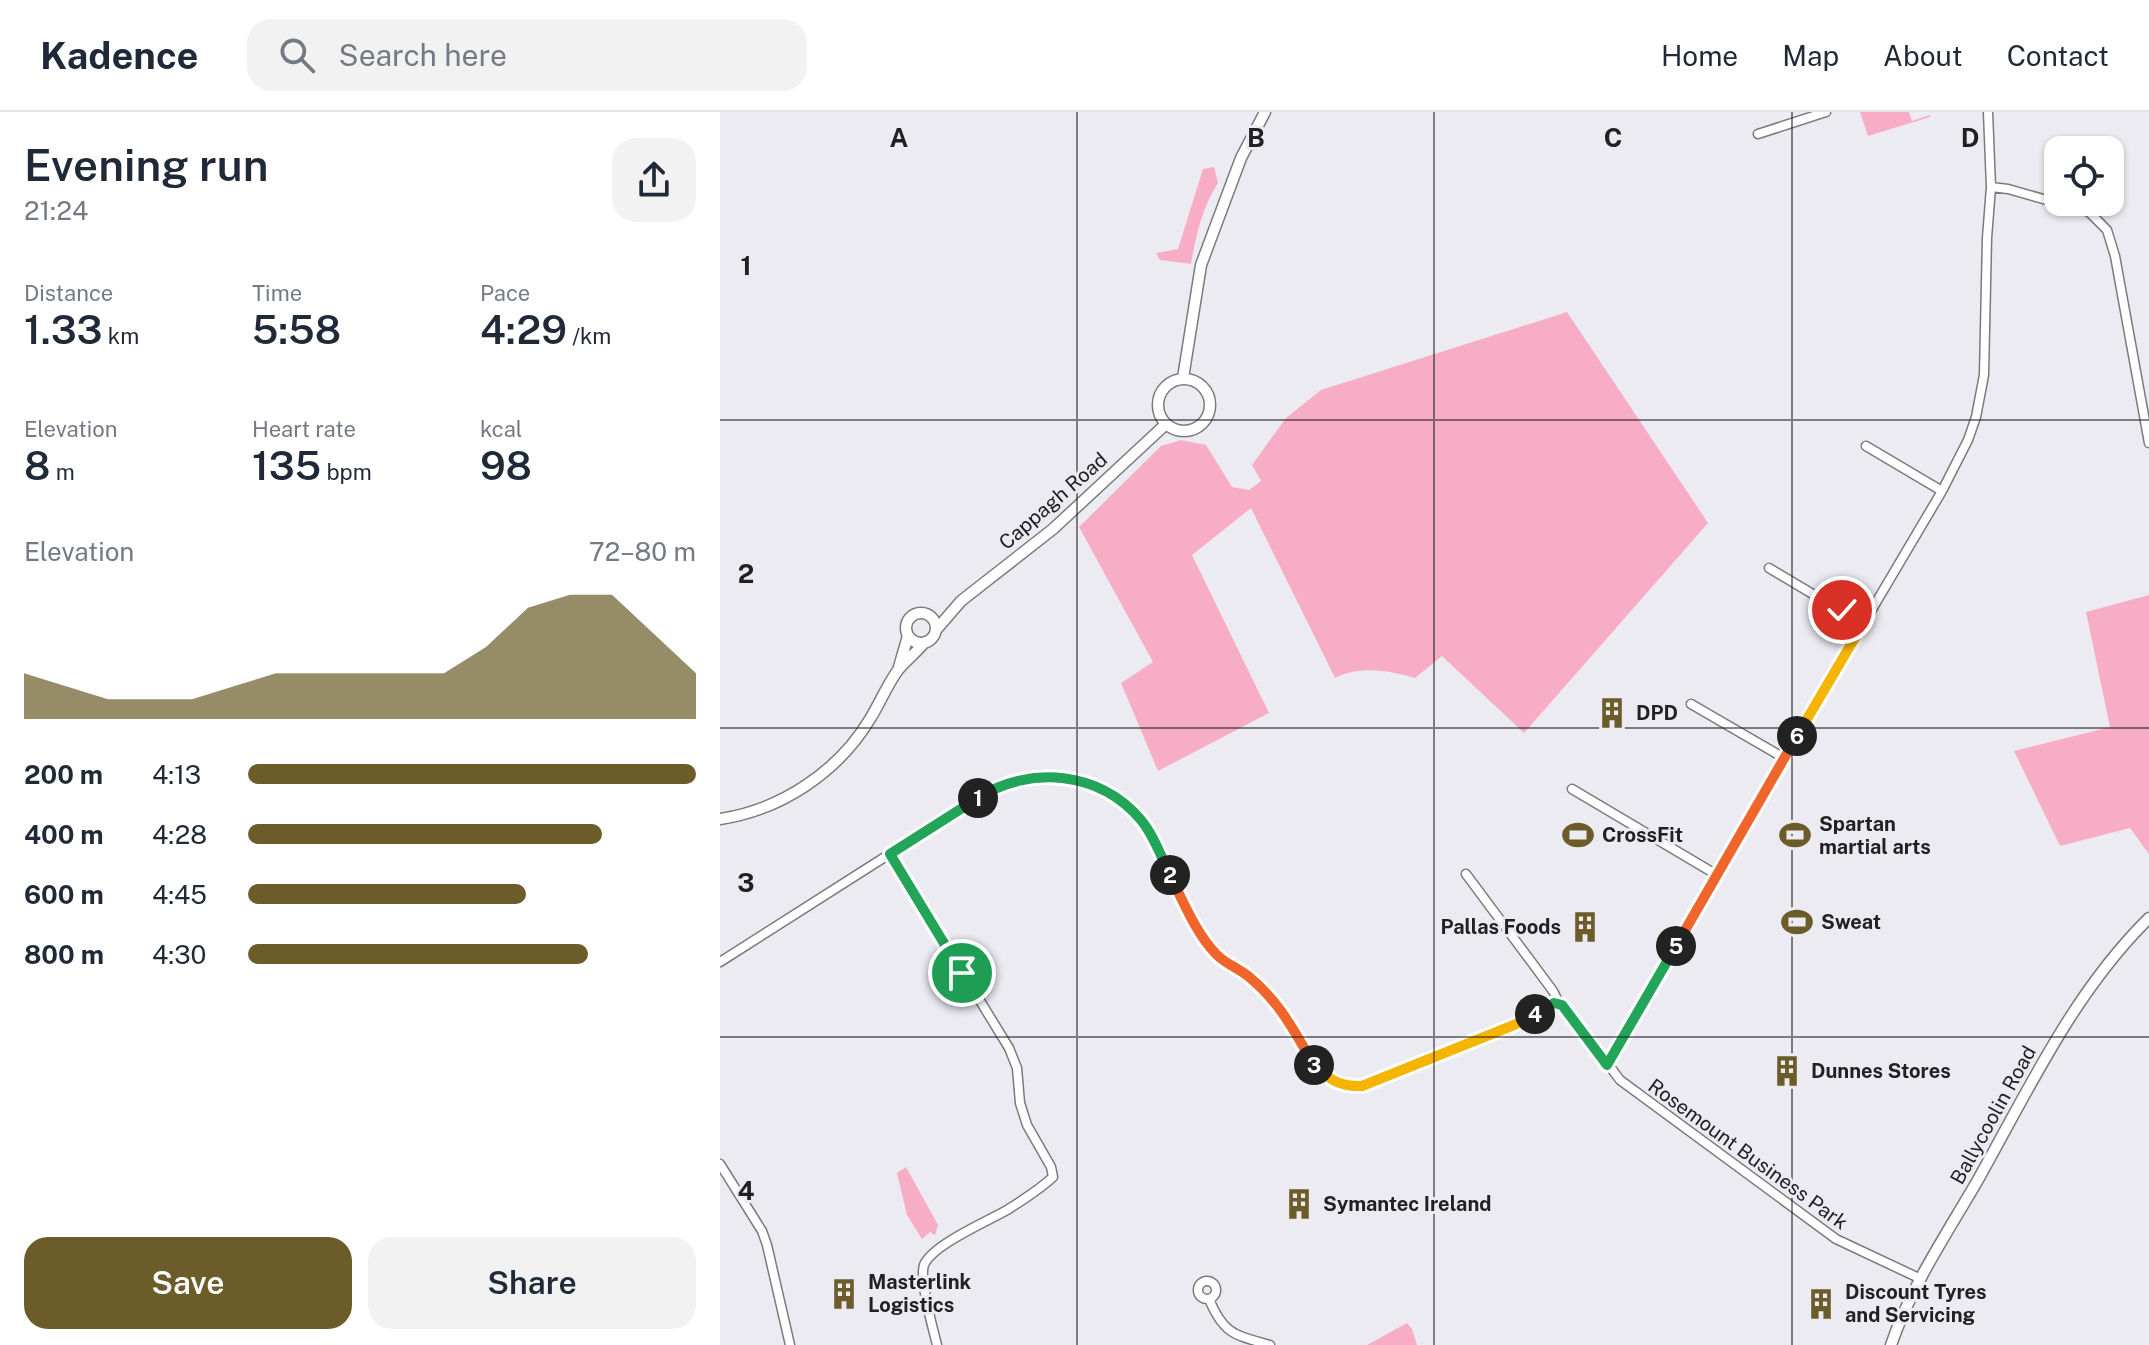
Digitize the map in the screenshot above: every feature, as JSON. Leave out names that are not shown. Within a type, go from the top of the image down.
[{"type":"street","points":[[1183,378],[1201,265],[1241,158],[1265,112]]},
{"type":"street","points":[[1758,134],[1826,112]]},
{"type":"street","points":[[1607,1065],[1942,491],[1968,440],[1981,399],[1984,375],[1991,187],[1988,112]]},
{"type":"street","points":[[1991,187],[2089,212],[2107,230],[2115,256],[2149,443]]},
{"type":"street","points":[[1183,378],[1195,380],[1207,393],[1209,410],[1202,424],[1194,429],[1178,430],[1166,424],[1158,409],[1158,399],[1167,384],[1183,378]]},
{"type":"street","name":"Cappagh Road","points":[[899,669],[909,619],[917,614],[940,612],[961,601],[1053,529],[1166,424]]},
{"type":"street","points":[[1866,446],[1942,491]]},
{"type":"street","points":[[1769,568],[1863,624]]},
{"type":"street","name":"Cappagh Road","points":[[720,819],[764,808],[796,793],[821,774],[844,753],[869,721],[899,669],[924,643],[932,639],[961,601]]},
{"type":"street","points":[[928,615],[934,620],[936,630]]},
{"type":"street","points":[[908,636],[915,642],[924,643]]},
{"type":"street","points":[[1691,704],[1784,758]]},
{"type":"street","points":[[720,962],[987,792],[1021,779],[1042,777],[1090,783],[1108,792],[1140,819],[1203,936],[1217,955],[1247,975],[1271,998],[1288,1018],[1314,1065],[1336,1083],[1362,1086],[1377,1081],[1514,1025],[1559,1003]]},
{"type":"street","points":[[1572,789],[1717,875]]},
{"type":"street","points":[[890,854],[1009,1048],[1017,1068],[1020,1103],[1027,1125],[1051,1167],[1053,1177],[1008,1209],[933,1253],[924,1264],[924,1283],[937,1345]]},
{"type":"street","name":"Rosemount Business Park","points":[[1466,874],[1559,1003],[1620,1080],[1810,1222],[1836,1239],[1921,1279]]},
{"type":"street","name":"Ballycoolin Road","points":[[1891,1345],[1897,1326],[1921,1279],[2069,1017],[2122,945],[2149,918]]},
{"type":"street","points":[[720,1164],[762,1231],[790,1345]]},
{"type":"street","points":[[1209,1299],[1217,1318],[1226,1329],[1270,1345]]},
{"type":"shaded area","points":[[1860,112],[1909,112],[1912,121],[1930,117],[1868,136]]},
{"type":"shaded area","points":[[1214,167],[1218,183],[1200,222],[1191,264],[1160,260],[1156,253],[1178,249],[1203,169]]},
{"type":"shaded area","points":[[1567,312],[1708,523],[1524,733],[1442,656],[1415,678],[1365,670],[1335,678],[1251,508],[1192,555],[1269,713],[1158,771],[1121,683],[1153,662],[1079,527],[1161,446],[1181,440],[1206,445],[1232,487],[1249,490],[1261,481],[1252,465],[1286,418],[1321,390]]},
{"type":"shaded area","points":[[2149,595],[2149,854],[2130,828],[2060,846],[2014,751],[2110,727],[2086,612]]},
{"type":"shaded area","points":[[906,1167],[938,1225],[935,1235],[930,1232],[922,1239],[907,1215],[897,1173]]},
{"type":"shaded area","points":[[1407,1323],[1417,1345],[1367,1345]]},
{"type":"place","name":"DPD","points":[[1612,713]]},
{"type":"place","name":"CrossFit","points":[[1578,835]]},
{"type":"place","name":"Spartan martial arts","points":[[1795,835]]},
{"type":"place","name":"Sweat","points":[[1797,922]]},
{"type":"place","name":"Pallas Foods","points":[[1585,927]]},
{"type":"place","name":"Dunnes Stores","points":[[1787,1071]]},
{"type":"place","name":"Symantec Ireland","points":[[1299,1204]]},
{"type":"place","name":"Masterlink Logistics","points":[[844,1294]]},
{"type":"place","name":"Discount Tyres and Servicing","points":[[1821,1304]]},
{"type":"route","points":[[962,973],[890,854],[1003,785],[1042,777],[1072,779],[1108,792],[1140,819],[1203,936],[1217,955],[1247,975],[1271,998],[1288,1018],[1314,1065],[1336,1083],[1362,1086],[1377,1081],[1528,1019],[1554,1003],[1567,1010],[1607,1065],[1863,624],[1842,610]]}]
